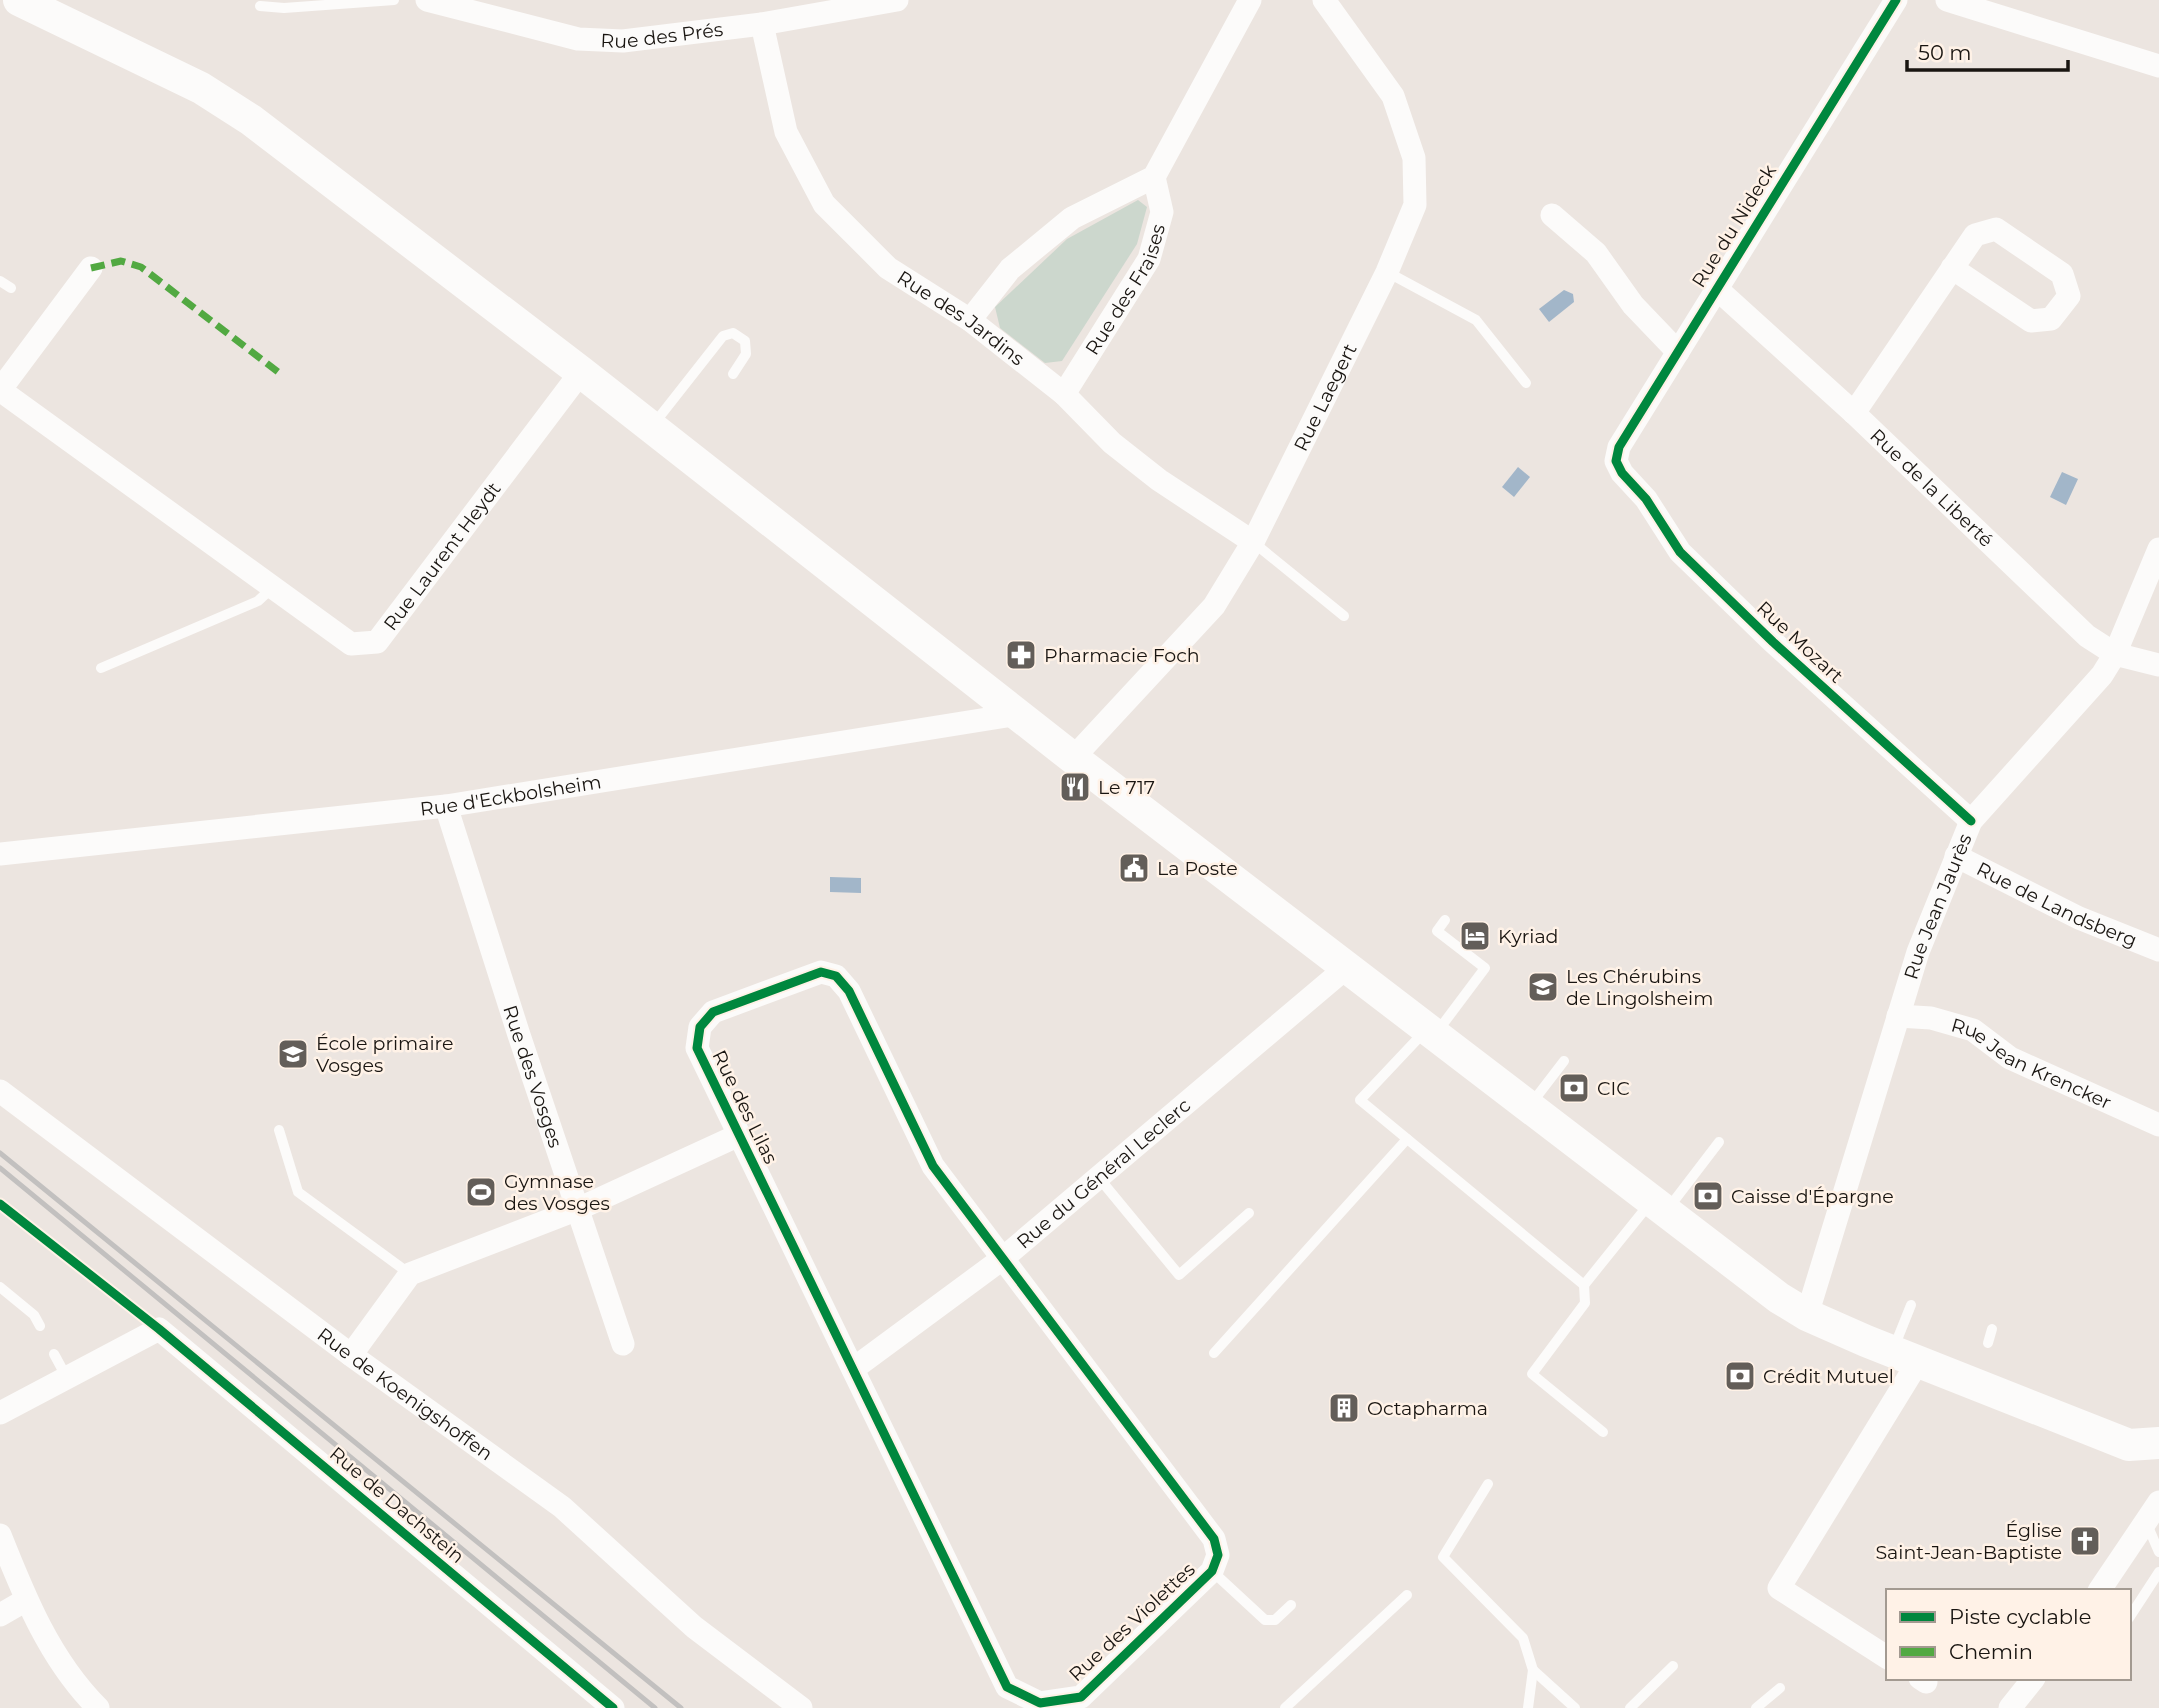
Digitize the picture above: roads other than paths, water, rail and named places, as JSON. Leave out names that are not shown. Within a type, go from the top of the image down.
[{"type":"main road","points":[[19,0],[201,88],[251,120],[581,372],[1073,758],[1779,1298],[1807,1315],[1905,1357],[2129,1445],[2159,1443]]},
{"type":"street","name":"Rue des Prés","points":[[427,0],[578,39],[623,41],[762,24],[897,0]]},
{"type":"street","points":[[970,320],[1010,269],[1072,218],[1154,177],[1250,0]]},
{"type":"street","name":"Rue Laegert","points":[[1073,758],[1214,606],[1253,542],[1387,272],[1415,205],[1414,158],[1393,96],[1324,0]]},
{"type":"street","name":"Rue du Nideck","points":[[1622,473],[1616,461],[1619,447],[1896,0]]},
{"type":"street","points":[[1947,0],[2159,66]]},
{"type":"street","name":"Rue des Jardins","points":[[762,24],[786,132],[824,204],[888,268],[970,320],[1064,394],[1112,443],[1253,542]]},
{"type":"street","name":"Rue des Fraises","points":[[1064,394],[1149,259],[1162,212],[1154,177]]},
{"type":"street","points":[[1552,215],[1596,253],[1633,305],[1678,352]]},
{"type":"street","points":[[1854,413],[1952,268],[1975,235],[1996,229],[2062,274],[2068,296],[2051,319],[2031,321],[1952,268]]},
{"type":"street","points":[[0,390],[91,268]]},
{"type":"street","name":"Rue de la Liberté","points":[[1716,288],[1854,413],[2087,636],[2115,654],[2159,665]]},
{"type":"street","name":"Rue Laurent Heydt","points":[[0,390],[351,644],[377,642],[581,372]]},
{"type":"street","name":"Rue Mozart","points":[[1622,473],[1646,499],[1680,552],[1773,642],[1972,821]]},
{"type":"street","name":"Rue Jean Jaurès","points":[[1807,1315],[1898,1016],[1955,856],[1972,821],[2102,675],[2115,654],[2159,549]]},
{"type":"street","name":"Rue d'Eckbolsheim","points":[[0,854],[446,807],[1018,714]]},
{"type":"street","name":"Rue des Vosges","points":[[446,807],[623,1345]]},
{"type":"street","name":"Rue de Landsberg","points":[[1955,856],[2079,918],[2159,950]]},
{"type":"street","name":"Rue du Général Leclerc","points":[[853,1368],[1002,1259],[1347,967]]},
{"type":"street","name":"Rue des Lilas","points":[[853,1368],[697,1048],[700,1027],[713,1012],[821,972],[836,976],[849,990],[933,1166],[1002,1259]]},
{"type":"street","name":"Rue Jean Krencker","points":[[1898,1016],[1931,1018],[1973,1030],[2010,1058],[2159,1125]]},
{"type":"street","name":"Rue de Koenigshoffen","points":[[0,1091],[351,1355],[562,1507],[694,1627],[801,1708]]},
{"type":"street","points":[[351,1355],[410,1274],[579,1209],[738,1135]]},
{"type":"street","name":"Rue des Violettes","points":[[853,1368],[1007,1688],[1040,1703],[1080,1697],[1212,1571],[1218,1555],[1214,1539],[1002,1259]]},
{"type":"street","name":"Rue de Dachstein","points":[[0,1412],[159,1329],[613,1708]]},
{"type":"street","points":[[1886,1657],[1779,1588],[1905,1357]]},
{"type":"street","points":[[2100,1589],[2159,1502]]},
{"type":"street","points":[[0,1535],[26,1600],[57,1657],[80,1689],[98,1708]]},
{"type":"street","points":[[0,1615],[26,1600]]},
{"type":"street","points":[[2010,1708],[2032,1680]]},
{"type":"lane","points":[[260,6],[284,8],[394,0]]},
{"type":"lane","points":[[1387,272],[1476,320],[1525,383]]},
{"type":"lane","points":[[0,281],[11,288]]},
{"type":"lane","points":[[652,428],[723,336],[733,333],[745,341],[746,354],[733,374]]},
{"type":"lane","points":[[1253,542],[1344,615]]},
{"type":"lane","points":[[101,668],[257,601],[273,587]]},
{"type":"lane","points":[[1446,920],[1437,931],[1485,968],[1432,1031],[1360,1100],[1584,1285]]},
{"type":"lane","points":[[1529,1107],[1564,1061]]},
{"type":"lane","points":[[279,1130],[298,1192],[410,1274]]},
{"type":"lane","points":[[1214,1353],[1407,1139]]},
{"type":"lane","points":[[1603,1432],[1532,1374],[1585,1303],[1584,1285],[1719,1142]]},
{"type":"lane","points":[[1099,1178],[1179,1275],[1249,1213]]},
{"type":"lane","points":[[0,1287],[34,1315],[40,1326]]},
{"type":"lane","points":[[1905,1357],[1911,1305]]},
{"type":"lane","points":[[1988,1343],[1992,1329]]},
{"type":"lane","points":[[54,1354],[66,1378]]},
{"type":"lane","points":[[1488,1484],[1443,1557],[1523,1638],[1533,1670],[1528,1708]]},
{"type":"lane","points":[[2146,1522],[2159,1552]]},
{"type":"lane","points":[[1212,1571],[1265,1620],[1275,1620],[1291,1605]]},
{"type":"lane","points":[[2131,1615],[2159,1572]]},
{"type":"lane","points":[[1285,1708],[1407,1595]]},
{"type":"lane","points":[[1630,1708],[1673,1666]]},
{"type":"lane","points":[[1533,1670],[1575,1708]]},
{"type":"lane","points":[[1756,1708],[1780,1688]]},
{"type":"water","points":[[1564,290],[1573,294],[1574,302],[1549,322],[1539,309]]},
{"type":"water","points":[[1518,467],[1530,477],[1514,497],[1502,487]]},
{"type":"water","points":[[2062,472],[2078,479],[2066,505],[2050,497]]},
{"type":"water","points":[[830,877],[861,878],[861,893],[830,892]]},
{"type":"railway","points":[[0,1153],[681,1708]]},
{"type":"railway","points":[[0,1168],[655,1708]]},
{"type":"place","name":"Pharmacie Foch","points":[[1021,655]]},
{"type":"place","name":"Le 717","points":[[1075,787]]},
{"type":"place","name":"La Poste","points":[[1134,868]]},
{"type":"place","name":"Kyriad","points":[[1475,936]]},
{"type":"place","name":"Les Chérubins de Lingolsheim","points":[[1543,987]]},
{"type":"place","name":"École primaire Vosges","points":[[293,1054]]},
{"type":"place","name":"CIC","points":[[1574,1088]]},
{"type":"place","name":"Gymnase des Vosges","points":[[481,1192]]},
{"type":"place","name":"Caisse d'Épargne","points":[[1708,1196]]},
{"type":"place","name":"Crédit Mutuel","points":[[1740,1376]]},
{"type":"place","name":"Octapharma","points":[[1344,1408]]},
{"type":"place","name":"Église Saint-Jean-Baptiste","points":[[2085,1541]]}]
